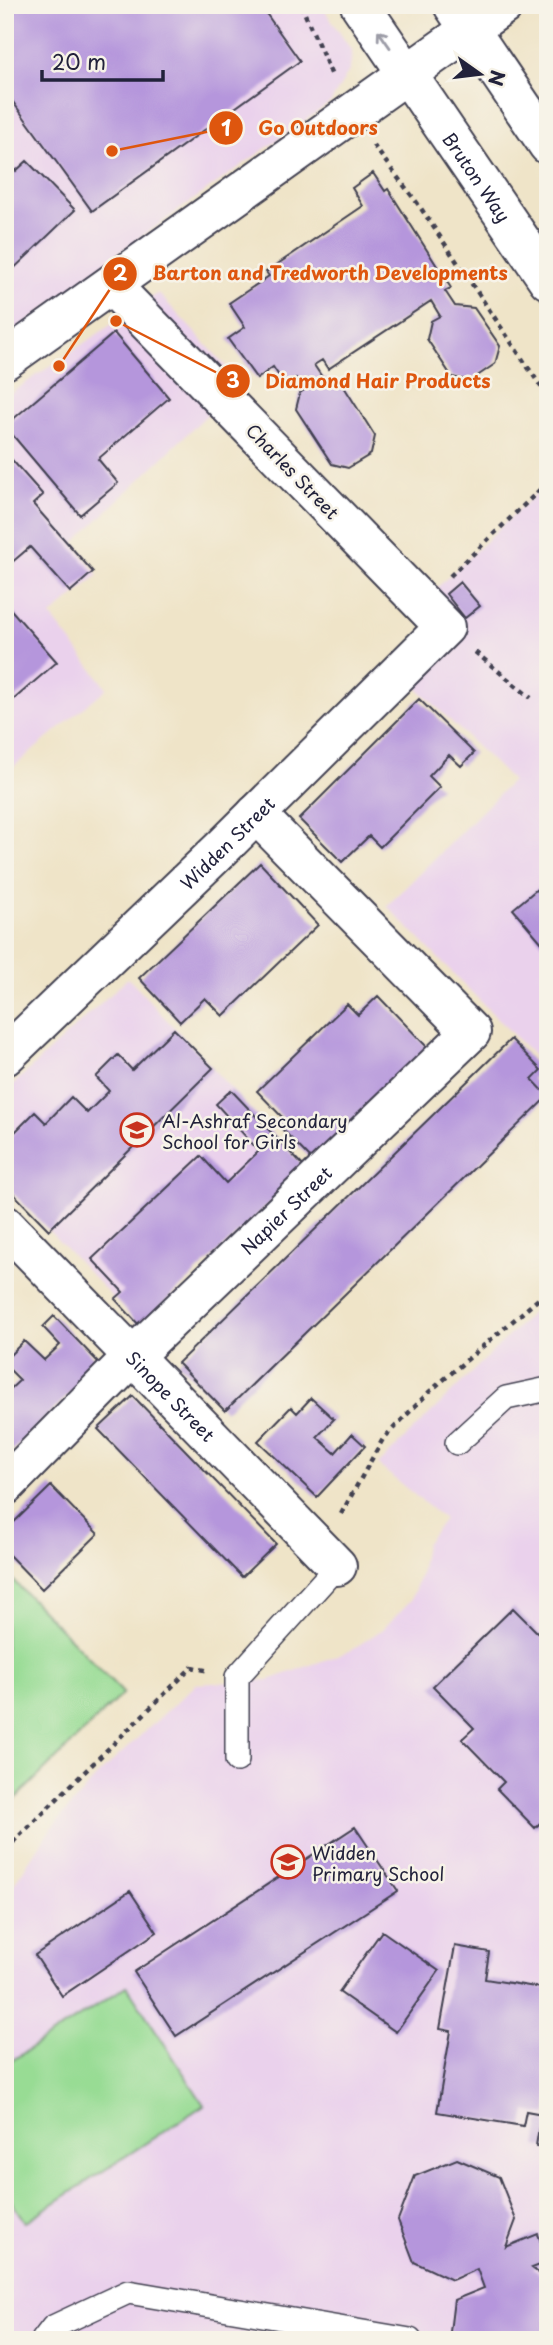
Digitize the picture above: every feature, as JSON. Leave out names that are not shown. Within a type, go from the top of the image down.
[{"type":"street","name":"Bruton Way","points":[[360,5],[548,280]]},
{"type":"street","points":[[5,360],[408,73],[462,17],[504,5]]},
{"type":"street","points":[[462,17],[548,145]]},
{"type":"street","name":"Charles Street","points":[[111,285],[433,615]]},
{"type":"street","name":"Widden Street","points":[[5,1056],[256,814],[433,615]]},
{"type":"street","name":"Napier Street","points":[[5,1486],[132,1357],[471,1032],[256,814]]},
{"type":"street","name":"Sinope Street","points":[[5,1225],[329,1558]]},
{"type":"lane","points":[[457,1443],[506,1398],[548,1389]]},
{"type":"lane","points":[[237,1760],[237,1677],[329,1558]]},
{"type":"lane","points":[[43,2340],[53,2327],[128,2292],[410,2340]]},
{"type":"path","points":[[418,204],[548,397]]},
{"type":"path","points":[[531,698],[433,615],[548,482]]},
{"type":"path","points":[[329,1558],[383,1439],[429,1392],[548,1291]]},
{"type":"path","points":[[5,1861],[14,1841],[192,1667],[237,1677]]},
{"type":"shaded area","points":[[5,5],[321,5],[352,51],[350,69],[331,102],[131,244],[5,339]]},
{"type":"shaded area","points":[[158,293],[241,382],[74,543],[98,575],[51,616],[107,688],[5,774],[5,397]]},
{"type":"shaded area","points":[[548,482],[548,1070],[387,906],[512,781],[400,671],[445,627],[421,603]]},
{"type":"shaded area","name":"Al-Ashraf Secondary School for Girls","points":[[128,978],[306,1169],[140,1326],[5,1185],[5,1092]]},
{"type":"shaded area","name":"Widden Primary School","points":[[548,1297],[548,2340],[5,2340],[5,1897],[52,1827],[98,1775],[196,1684],[269,1680],[350,1651],[383,1629],[411,1600],[420,1575],[425,1544],[444,1519],[378,1465]]},
{"type":"green space","points":[[5,1572],[123,1693],[5,1809]]},
{"type":"green space","points":[[127,1986],[204,2105],[25,2222],[5,2192],[5,2065]]},
{"type":"building","points":[[5,5],[260,5],[300,61],[92,211],[5,91]]},
{"type":"building","points":[[5,160],[16,171],[27,161],[75,210],[5,277]]},
{"type":"building","points":[[373,173],[385,191],[388,189],[451,288],[445,291],[455,306],[474,308],[500,346],[495,364],[470,381],[452,377],[427,339],[431,321],[440,316],[431,301],[328,369],[322,360],[314,365],[322,377],[341,382],[375,436],[371,454],[348,468],[332,464],[296,409],[300,393],[304,390],[296,378],[285,385],[273,367],[257,379],[228,339],[245,327],[229,303],[269,276],[266,272],[363,206],[352,188]]},
{"type":"building","points":[[114,333],[169,398],[98,459],[118,483],[80,515],[5,426]]},
{"type":"building","points":[[5,452],[43,495],[33,504],[93,572],[70,592],[30,547],[10,564],[5,559]]},
{"type":"building","points":[[460,582],[480,606],[465,618],[446,594]]},
{"type":"building","points":[[5,603],[57,662],[5,707]]},
{"type":"building","points":[[419,699],[474,753],[461,766],[449,755],[429,776],[440,787],[380,847],[369,836],[342,862],[299,819]]},
{"type":"building","points":[[260,863],[318,925],[223,1016],[205,998],[180,1022],[139,978]]},
{"type":"building","points":[[548,880],[548,950],[513,909]]},
{"type":"building","points":[[378,996],[428,1048],[313,1161],[277,1124],[283,1118],[257,1091],[347,1004],[358,1015]]},
{"type":"building","points":[[174,1029],[213,1068],[49,1230],[5,1185],[5,1142],[35,1112],[46,1123],[71,1097],[87,1113],[109,1091],[96,1077],[118,1055],[132,1070]]},
{"type":"building","points":[[511,1039],[541,1070],[532,1079],[548,1096],[225,1411],[178,1363]]},
{"type":"building","points":[[231,1090],[306,1169],[140,1326],[115,1299],[123,1292],[92,1259],[201,1156],[226,1183],[259,1151],[216,1104]]},
{"type":"building","points":[[54,1316],[100,1364],[5,1458],[5,1394],[20,1380],[5,1365],[5,1360],[24,1341],[44,1360],[60,1345],[43,1327]]},
{"type":"building","points":[[133,1396],[276,1544],[242,1577],[98,1429]]},
{"type":"building","points":[[311,1398],[334,1419],[317,1437],[335,1453],[352,1434],[365,1446],[317,1497],[258,1441],[291,1407],[297,1413]]},
{"type":"building","points":[[51,1486],[98,1534],[42,1589],[5,1551],[5,1531]]},
{"type":"building","points":[[513,1608],[548,1643],[548,1815],[535,1828],[497,1789],[504,1782],[462,1739],[474,1728],[433,1686]]},
{"type":"building","points":[[355,1827],[398,1891],[176,2036],[134,1972]]},
{"type":"building","points":[[130,1891],[157,1932],[62,1996],[35,1955]]},
{"type":"building","points":[[382,1931],[439,1971],[396,2032],[339,1992]]},
{"type":"building","points":[[455,1946],[489,1952],[485,1979],[548,1989],[548,2115],[526,2111],[523,2126],[437,2112],[451,2031],[440,2029]]},
{"type":"building","points":[[540,2121],[548,2122],[548,2148],[536,2146]]},
{"type":"building","points":[[457,2159],[499,2177],[516,2220],[506,2247],[538,2234],[548,2262],[532,2268],[548,2280],[548,2340],[449,2340],[454,2300],[484,2288],[477,2269],[452,2280],[414,2262],[398,2220],[415,2176]]},
{"type":"place","name":"Go Outdoors","points":[[112,151]]},
{"type":"place","name":"Diamond Hair Products","points":[[116,321]]},
{"type":"place","name":"Barton and Tredworth Developments","points":[[59,366]]},
{"type":"place","name":"Al-Ashraf Secondary School for Girls","points":[[137,1130]]},
{"type":"place","name":"Widden Primary School","points":[[288,1862]]}]
